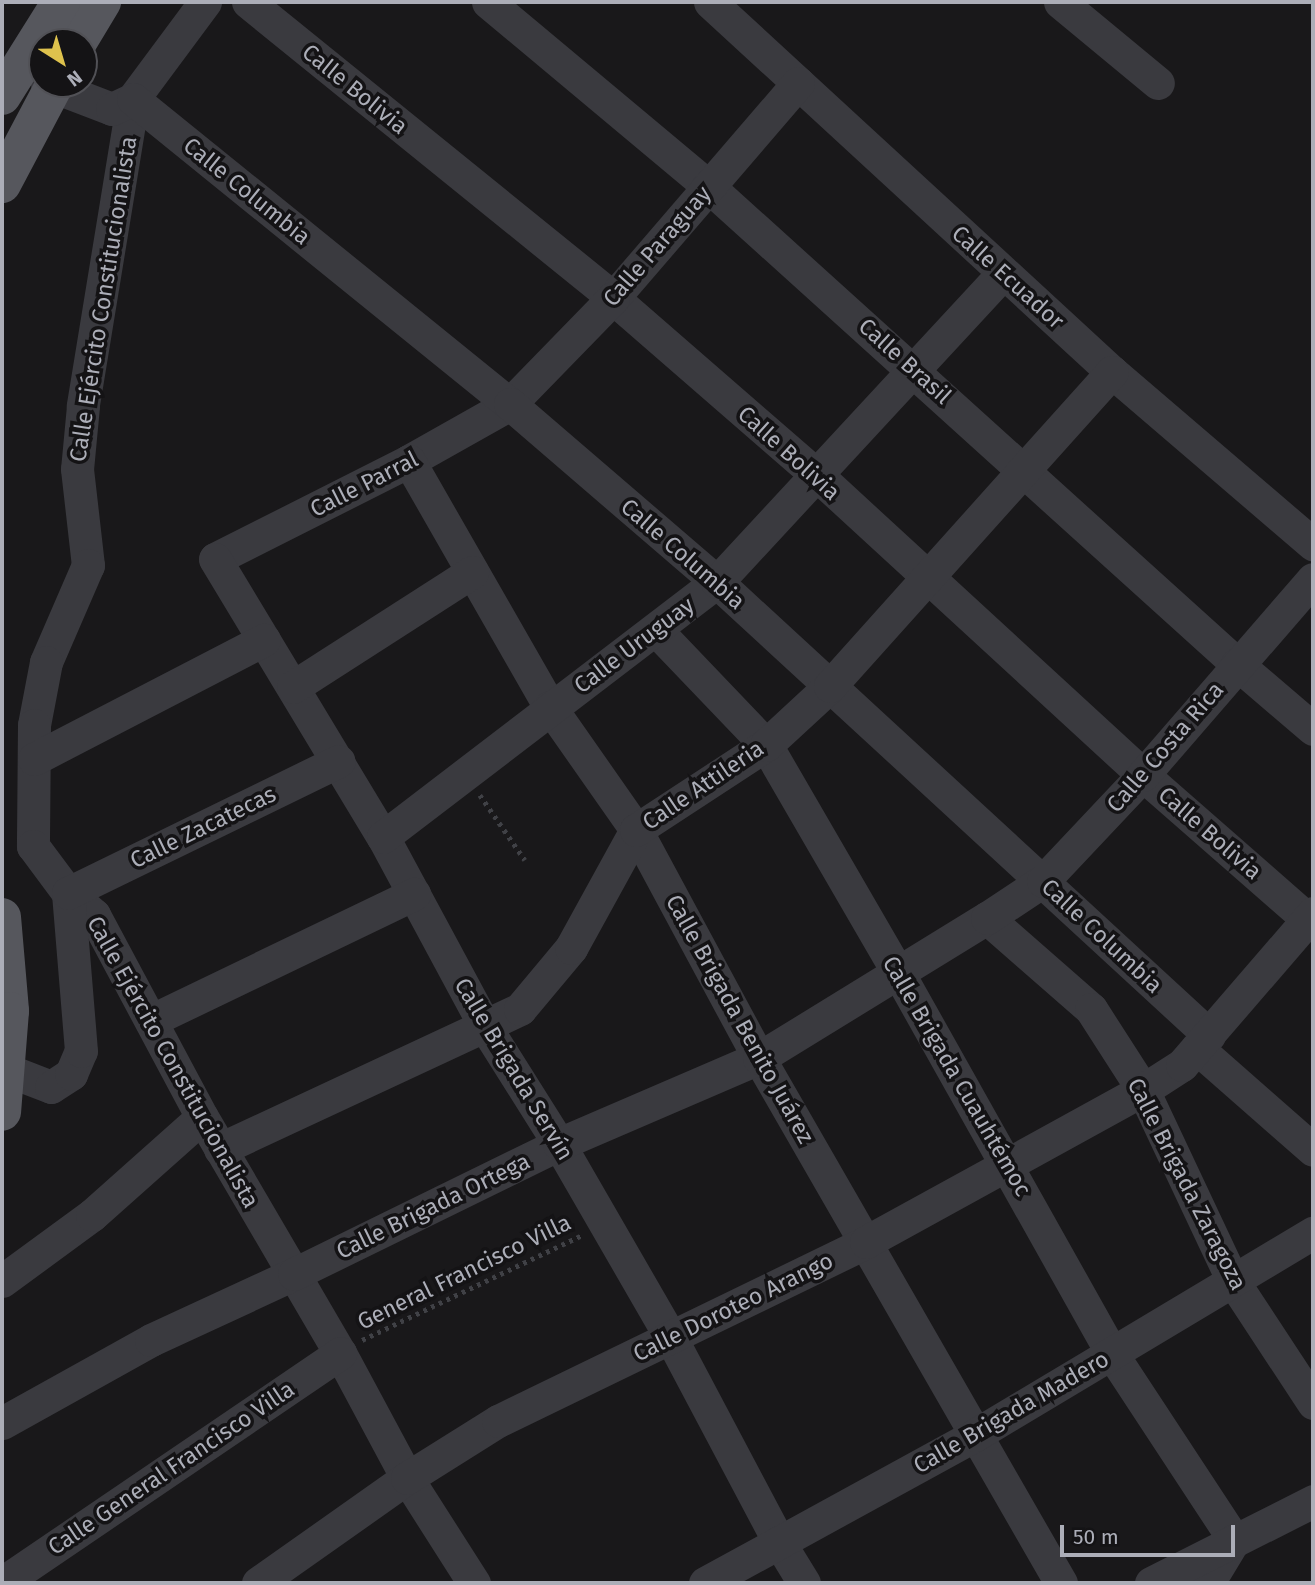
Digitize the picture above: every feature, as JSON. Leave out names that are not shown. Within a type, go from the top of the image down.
[{"type":"main road","points":[[57,18],[102,2]]},
{"type":"main road","points":[[2,184],[28,91]]},
{"type":"main road","points":[[2,917],[10,1011],[2,1112]]},
{"type":"street","points":[[81,98],[112,109],[133,99],[205,2]]},
{"type":"street","name":"Calle Bolivia","points":[[248,2],[613,298],[818,476],[926,579],[1143,775],[1312,918]]},
{"type":"street","name":"Calle Brasil","points":[[488,2],[708,186],[1024,468],[1237,664],[1313,729]]},
{"type":"street","name":"Calle Ecuador","points":[[710,2],[1112,372],[1313,544]]},
{"type":"street","points":[[1060,2],[1158,83]]},
{"type":"street","name":"Calle Paraguay","points":[[510,404],[613,298],[798,83]]},
{"type":"street","name":"Calle Columbia","points":[[133,99],[510,404],[717,582],[1043,881],[1313,1150]]},
{"type":"street","name":"Calle Ejército Constitucionalista","points":[[133,99],[82,418],[77,469],[88,565],[46,662],[34,725],[33,846],[68,893],[94,915],[202,1117],[340,1353],[407,1478],[474,1583]]},
{"type":"street","name":"Calle Uruguay","points":[[383,837],[717,582],[818,476],[1003,273]]},
{"type":"street","name":"Calle Attileria","points":[[220,1149],[485,1028],[520,1009],[571,948],[636,830],[766,745],[830,686],[1112,372]]},
{"type":"street","name":"Calle Parral","points":[[215,559],[409,461],[510,404]]},
{"type":"street","name":"Calle Brigada Benito Juárez","points":[[409,461],[550,707],[636,830],[759,1058],[1061,1583]]},
{"type":"street","name":"Calle Brigada Servín","points":[[215,559],[383,837],[485,1028],[559,1144],[671,1338],[779,1542],[804,1583]]},
{"type":"street","points":[[293,687],[472,572]]},
{"type":"street","name":"Calle Costa Rica","points":[[1043,881],[1143,775],[1313,579]]},
{"type":"street","name":"Calle Brigada Cuauhtémoc","points":[[656,630],[766,745],[899,974],[1112,1354],[1234,1540]]},
{"type":"street","points":[[34,759],[264,640]]},
{"type":"street","name":"Calle Zacatecas","points":[[68,893],[339,761]]},
{"type":"street","name":"Calle Brigada Ortega","points":[[2,1423],[151,1340],[294,1274],[559,1144],[759,1058],[899,974],[1043,881]]},
{"type":"street","points":[[7,1070],[51,1087],[71,1074],[80,1052],[68,893]]},
{"type":"street","points":[[152,1020],[414,894]]},
{"type":"street","name":"Calle Brigada Zaragoza","points":[[987,918],[1091,1009],[1143,1090],[1233,1281],[1313,1403]]},
{"type":"street","name":"Calle Doroteo Arango","points":[[258,1583],[407,1478],[498,1421],[866,1242],[1143,1090],[1182,1065],[1312,918]]},
{"type":"street","points":[[2,1281],[92,1215],[202,1117]]},
{"type":"street","name":"Calle Brigada Madero","points":[[705,1583],[975,1436],[1313,1233]]},
{"type":"street","name":"Calle General Francisco Villa","points":[[2,1583],[340,1353]]},
{"type":"street","points":[[1151,1583],[1313,1501]]},
{"type":"street","points":[[1208,1583],[1234,1540]]},
{"type":"path","points":[[465,774],[525,860]]},
{"type":"path","name":"General Francisco Villa","points":[[340,1353],[376,1332],[605,1224]]}]
